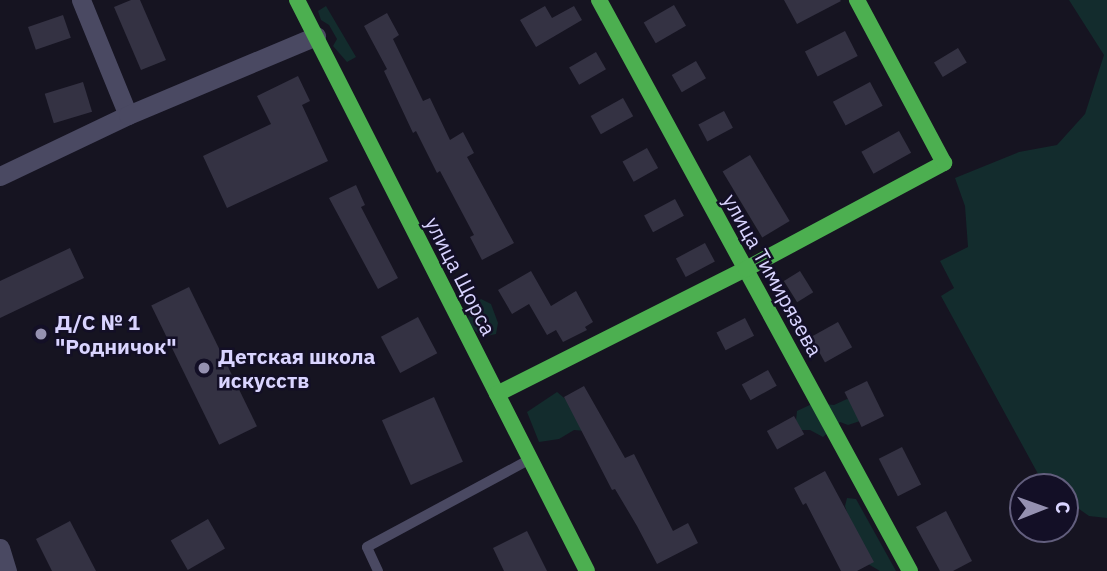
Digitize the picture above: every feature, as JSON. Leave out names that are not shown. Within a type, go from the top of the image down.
[{"type":"street","points":[[81,0],[128,115]]},
{"type":"street","name":"улица Щорса","points":[[298,0],[587,571]]},
{"type":"street","name":"улица Тимирязева","points":[[599,0],[910,571]]},
{"type":"street","points":[[497,394],[746,269],[944,163],[858,0]]},
{"type":"street","points":[[0,176],[128,115],[316,36]]},
{"type":"street","points":[[0,548],[7,571]]},
{"type":"lane","points":[[377,571],[367,548],[531,460]]},
{"type":"green space","points":[[1069,0],[1107,0],[1107,518],[1089,516],[1079,509],[1079,473],[1038,473],[941,296],[954,288],[940,261],[968,247],[965,206],[955,178],[1019,152],[1057,145],[1085,114],[1104,55]]},
{"type":"green space","points":[[326,6],[356,57],[347,62],[333,46],[337,39],[329,25],[321,20],[318,11]]},
{"type":"green space","points":[[481,299],[491,304],[498,323],[496,334],[482,337],[467,323],[471,306]]},
{"type":"green space","points":[[557,392],[581,412],[586,431],[574,430],[559,439],[539,442],[527,412]]},
{"type":"green space","points":[[847,399],[854,401],[860,421],[848,425],[840,422],[823,437],[810,430],[795,430],[797,411],[814,403],[834,405]]},
{"type":"green space","points":[[847,498],[856,499],[896,571],[880,571],[863,561],[845,506]]},
{"type":"building","points":[[131,0],[140,0],[166,60],[141,70],[114,7]]},
{"type":"building","points":[[784,0],[840,0],[841,1],[797,24]]},
{"type":"building","points":[[674,5],[686,26],[656,43],[644,22]]},
{"type":"building","points":[[545,6],[552,18],[574,6],[582,20],[536,47],[520,20]]},
{"type":"building","points":[[387,13],[399,35],[393,39],[423,101],[430,98],[450,140],[463,132],[474,153],[467,157],[514,243],[482,260],[470,237],[474,235],[440,171],[437,173],[416,131],[413,133],[384,71],[387,69],[364,26]]},
{"type":"building","points":[[63,15],[71,38],[36,50],[28,27]]},
{"type":"building","points":[[845,31],[858,56],[818,76],[805,51]]},
{"type":"building","points":[[958,48],[967,63],[943,77],[934,62]]},
{"type":"building","points":[[596,52],[606,69],[579,85],[569,68]]},
{"type":"building","points":[[696,61],[706,78],[682,92],[672,75]]},
{"type":"building","points":[[298,76],[310,101],[302,105],[328,161],[227,208],[203,156],[271,124],[257,96]]},
{"type":"building","points":[[83,82],[92,112],[54,123],[45,94]]},
{"type":"building","points":[[870,82],[883,106],[846,126],[833,102]]},
{"type":"building","points":[[623,98],[633,116],[601,134],[591,116]]},
{"type":"building","points":[[724,111],[733,128],[707,141],[698,125]]},
{"type":"building","points":[[899,131],[911,153],[874,174],[861,152]]},
{"type":"building","points":[[647,148],[658,168],[634,182],[623,162]]},
{"type":"building","points":[[750,155],[790,221],[762,237],[723,171]]},
{"type":"building","points":[[356,185],[365,205],[361,207],[398,278],[378,289],[329,198]]},
{"type":"building","points":[[675,199],[684,216],[653,232],[644,215]]},
{"type":"building","points":[[705,243],[715,262],[686,277],[676,258]]},
{"type":"building","points":[[70,248],[84,278],[0,318],[0,281]]},
{"type":"building","points":[[531,271],[551,306],[576,291],[593,322],[585,327],[587,330],[563,342],[556,330],[547,335],[529,304],[512,314],[498,290]]},
{"type":"building","points":[[800,271],[813,292],[797,302],[784,281]]},
{"type":"building","points":[[189,287],[257,426],[219,445],[151,305]]},
{"type":"building","points":[[418,317],[437,353],[400,373],[381,337]]},
{"type":"building","points":[[745,318],[754,336],[726,350],[716,333]]},
{"type":"building","points":[[838,322],[852,347],[825,362],[811,337]]},
{"type":"building","points":[[768,370],[777,386],[750,400],[742,385]]},
{"type":"building","points":[[867,381],[884,416],[862,427],[845,392]]},
{"type":"building","points":[[584,386],[625,458],[634,454],[673,531],[688,523],[698,543],[657,564],[615,489],[612,490],[564,397]]},
{"type":"building","points":[[434,397],[463,462],[411,485],[382,420]]},
{"type":"building","points":[[794,416],[804,434],[777,449],[767,431]]},
{"type":"building","points":[[902,447],[921,484],[898,496],[879,459]]},
{"type":"building","points":[[825,471],[874,562],[857,571],[841,571],[806,503],[803,505],[794,488]]},
{"type":"building","points":[[946,511],[972,561],[953,571],[940,571],[916,527]]},
{"type":"building","points":[[208,519],[225,548],[188,570],[171,540]]},
{"type":"building","points":[[70,521],[96,571],[52,571],[36,539]]},
{"type":"building","points":[[527,531],[547,571],[504,571],[493,548]]},
{"type":"traffic: fast","points":[[297,0],[587,571]]},
{"type":"traffic: fast","points":[[599,0],[910,571]]},
{"type":"traffic: fast","points":[[497,394],[746,269],[944,163],[857,0]]},
{"type":"place","name":"Д/С № 1 \"Родничок\"","points":[[41,334]]},
{"type":"place","name":"Детская школа искусств","points":[[204,368]]}]
